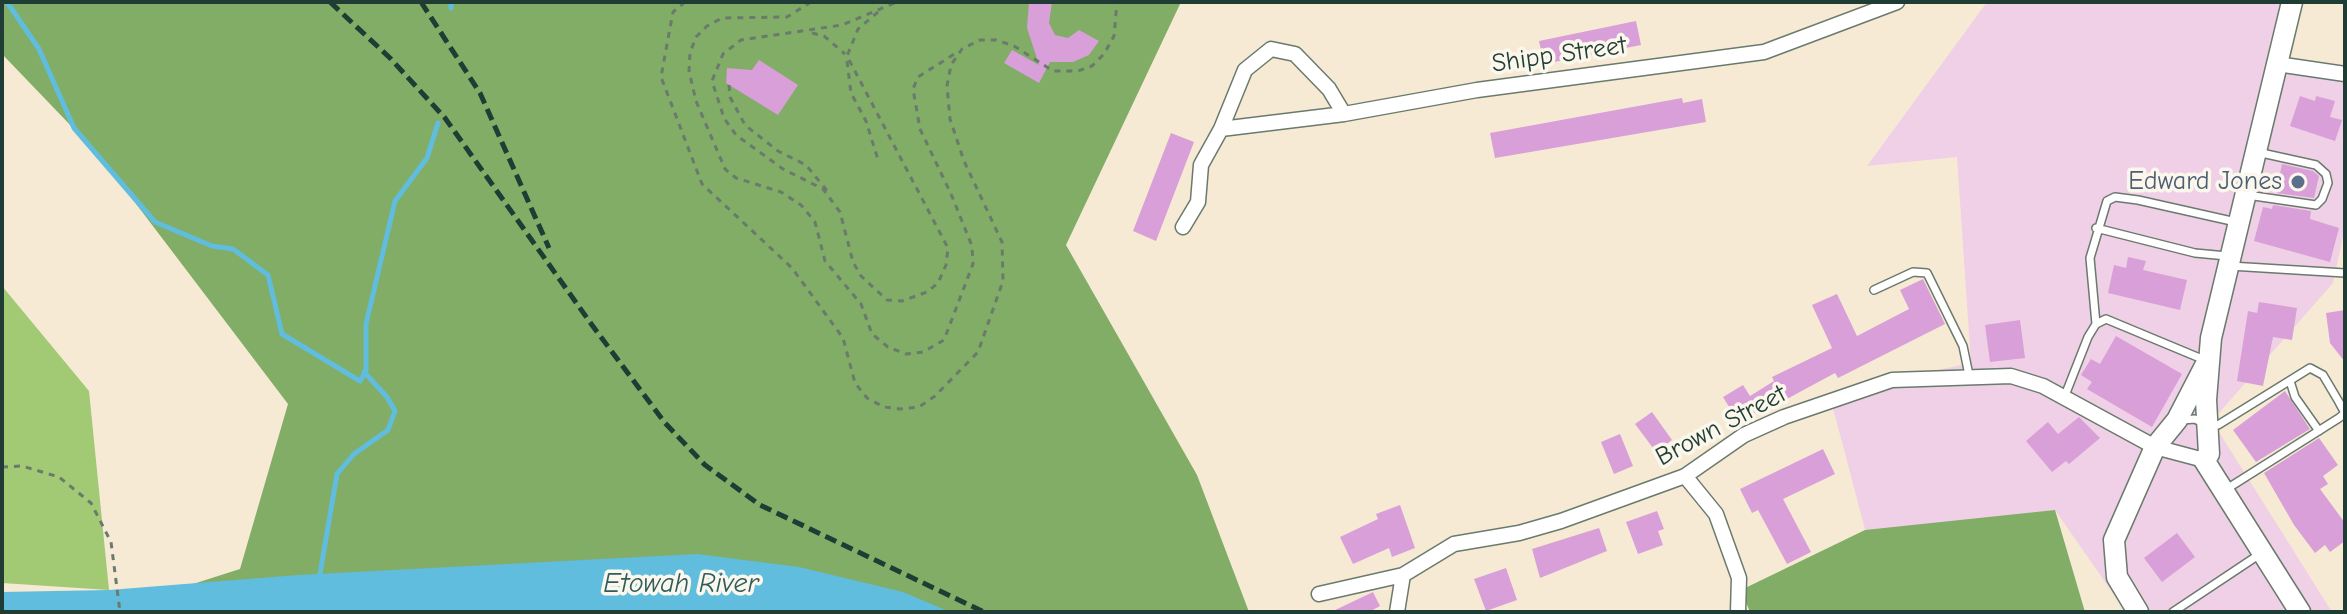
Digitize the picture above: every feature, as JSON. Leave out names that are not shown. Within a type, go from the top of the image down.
[{"type":"main road","points":[[2292,2],[2207,361],[2209,454],[2204,460],[2260,554],[2300,612]]},
{"type":"main road","points":[[2138,612],[2117,577],[2114,555],[2117,531],[2155,447],[2177,420],[2207,361]]},
{"type":"street","name":"Shipp Street","points":[[1221,129],[1344,114],[1477,90],[1764,52],[1897,2]]},
{"type":"street","points":[[1183,227],[1198,202],[1201,165],[1221,129],[1245,70],[1271,49],[1295,54],[1329,89],[1344,114]]},
{"type":"street","points":[[2277,64],[2345,74]]},
{"type":"street","name":"Brown Street","points":[[1319,594],[1403,575],[1454,544],[1519,533],[1561,521],[1685,476],[1744,435],[1814,405],[1892,380],[1969,375],[2011,376],[2064,398],[2155,447],[2204,460]]},
{"type":"street","points":[[1685,476],[1716,514],[1739,578],[1738,612]]},
{"type":"street","points":[[1397,612],[1403,575]]},
{"type":"lane","points":[[2244,195],[2316,205],[2328,183],[2326,174],[2316,165],[2255,151]]},
{"type":"lane","points":[[2064,398],[2096,324],[2090,258],[2096,228],[2107,201],[2115,197],[2238,222]]},
{"type":"lane","points":[[2096,228],[2229,261],[2345,273]]},
{"type":"lane","points":[[1874,290],[1913,272],[1927,273],[1963,346],[1969,375]]},
{"type":"lane","points":[[2096,324],[2106,319],[2121,322],[2207,361]]},
{"type":"lane","points":[[2177,420],[2195,419],[2208,426],[2218,425],[2310,368],[2316,369],[2339,402],[2345,413],[2223,492]]},
{"type":"lane","points":[[2290,381],[2295,397],[2319,431]]},
{"type":"lane","points":[[2173,612],[2260,554]]},
{"type":"path","points":[[685,2],[673,12],[661,77],[702,184],[792,268],[843,338],[855,383],[867,398],[884,407],[919,407],[955,380],[978,352],[1003,281],[1002,242],[964,161],[950,119],[947,86],[951,65],[962,49]]},
{"type":"path","points":[[811,2],[787,17],[722,18],[707,26],[696,37],[690,53],[696,101],[725,169],[736,178],[781,192],[801,205],[815,222],[825,261],[861,304],[872,334],[888,347],[906,354],[923,352],[944,340],[973,264],[972,246],[920,129],[913,89],[918,77],[980,40],[996,40],[1014,46],[1053,71],[1078,71],[1092,66],[1104,54],[1114,36],[1117,2]]},
{"type":"path","points":[[833,200],[809,179],[783,169],[736,135],[724,118],[712,81],[723,54],[741,40],[809,33],[878,12],[897,2]]},
{"type":"path","points":[[878,12],[850,40],[847,56],[851,93],[866,121],[879,163]]},
{"type":"path","points":[[729,85],[730,97],[745,125],[778,151],[806,165],[823,181],[833,200],[857,269],[868,284],[887,300],[916,297],[938,283],[946,265],[946,238],[847,56],[824,36],[809,33]]},
{"type":"path","points":[[2,467],[22,466],[59,477],[91,503],[111,542],[120,612]]},
{"type":"shaded area","points":[[1987,2],[2285,2],[2271,60],[2345,74],[2345,227],[2333,283],[2212,421],[2332,612],[2126,612],[2055,510],[1866,533],[1829,393],[1971,363],[1957,157],[1867,166]]},
{"type":"green space","points":[[2,2],[1181,2],[1066,245],[1197,475],[1249,612],[105,612],[240,569],[288,404],[99,155],[2,54]]},
{"type":"green space","points":[[2,286],[89,391],[109,590],[2,583]]},
{"type":"green space","points":[[2055,510],[2085,612],[1750,612],[1741,590],[1865,530]]},
{"type":"water","name":"Etowah River","points":[[697,554],[799,567],[903,592],[950,612],[2,612],[2,592],[109,590],[298,575]]},
{"type":"building","points":[[1029,2],[1052,2],[1049,23],[1055,35],[1068,38],[1079,30],[1099,41],[1089,55],[1073,62],[1050,62],[1039,83],[1004,63],[1012,50],[1039,65],[1027,28]]},
{"type":"building","points":[[1636,21],[1641,45],[1544,64],[1539,41]]},
{"type":"building","points":[[759,60],[798,85],[778,115],[726,83],[727,68],[752,70]]},
{"type":"building","points":[[2300,96],[2315,101],[2316,96],[2335,101],[2330,117],[2342,120],[2335,141],[2290,126]]},
{"type":"building","points":[[1682,98],[1683,103],[1702,99],[1706,122],[1495,158],[1490,133]]},
{"type":"building","points":[[1171,133],[1194,142],[1156,241],[1133,231]]},
{"type":"building","name":"Edward Jones","points":[[2282,164],[2313,171],[2319,176],[2314,198],[2276,193]]},
{"type":"building","points":[[2273,205],[2311,211],[2310,219],[2339,228],[2330,262],[2254,241],[2263,207],[2272,209]]},
{"type":"building","points":[[2128,257],[2146,261],[2143,270],[2187,280],[2180,310],[2108,293],[2114,265],[2126,268]]},
{"type":"building","points":[[1923,279],[1945,324],[1838,378],[1835,373],[1785,400],[1783,396],[1739,423],[1723,397],[1743,385],[1750,396],[1774,381],[1772,377],[1832,348],[1812,305],[1837,294],[1857,336],[1909,309],[1900,290]]},
{"type":"building","points":[[2259,302],[2297,308],[2292,340],[2273,337],[2263,386],[2237,381],[2248,311],[2257,313]]},
{"type":"building","points":[[2345,310],[2345,362],[2330,343],[2326,313]]},
{"type":"building","points":[[2020,320],[2025,358],[1990,362],[1985,325]]},
{"type":"building","points":[[2116,336],[2182,374],[2152,427],[2087,389],[2092,382],[2081,375],[2091,359],[2100,364]]},
{"type":"building","points":[[2285,391],[2310,429],[2256,462],[2233,430]]},
{"type":"building","points":[[1652,412],[1672,440],[1656,452],[1635,424]]},
{"type":"building","points":[[2079,417],[2100,438],[2069,464],[2066,461],[2052,472],[2026,441],[2048,422],[2058,434]]},
{"type":"building","points":[[1620,434],[1633,466],[1614,474],[1601,442]]},
{"type":"building","points":[[2319,438],[2338,465],[2323,476],[2328,484],[2320,489],[2345,523],[2345,541],[2330,552],[2325,545],[2315,553],[2294,525],[2264,473]]},
{"type":"building","points":[[1823,449],[1835,474],[1783,499],[1811,552],[1787,564],[1758,510],[1752,513],[1740,489]]},
{"type":"building","points":[[1400,505],[1415,548],[1392,557],[1389,548],[1353,564],[1340,537],[1378,519],[1376,514]]},
{"type":"building","points":[[1657,511],[1664,529],[1658,531],[1663,545],[1638,554],[1626,522]]},
{"type":"building","points":[[1599,528],[1607,551],[1540,578],[1532,549]]},
{"type":"building","points":[[2177,533],[2195,557],[2162,582],[2144,558]]},
{"type":"building","points":[[1506,568],[1517,600],[1486,611],[1474,579]]},
{"type":"building","points":[[1373,592],[1380,606],[1369,612],[1331,612]]},
{"type":"waterway","points":[[7,2],[39,49],[74,128],[155,222],[212,246],[233,249],[268,275],[282,334],[360,381],[366,371],[366,324],[395,201],[427,158],[438,123]]},
{"type":"waterway","points":[[451,2],[451,8]]},
{"type":"waterway","points":[[320,574],[337,474],[354,454],[388,430],[395,411],[387,397],[364,372]]},
{"type":"railway","points":[[330,2],[390,58],[445,118],[665,423],[705,465],[760,505],[984,612]]},
{"type":"railway","points":[[421,2],[480,93],[549,248]]},
{"type":"place","name":"Edward Jones","points":[[2298,182]]}]
